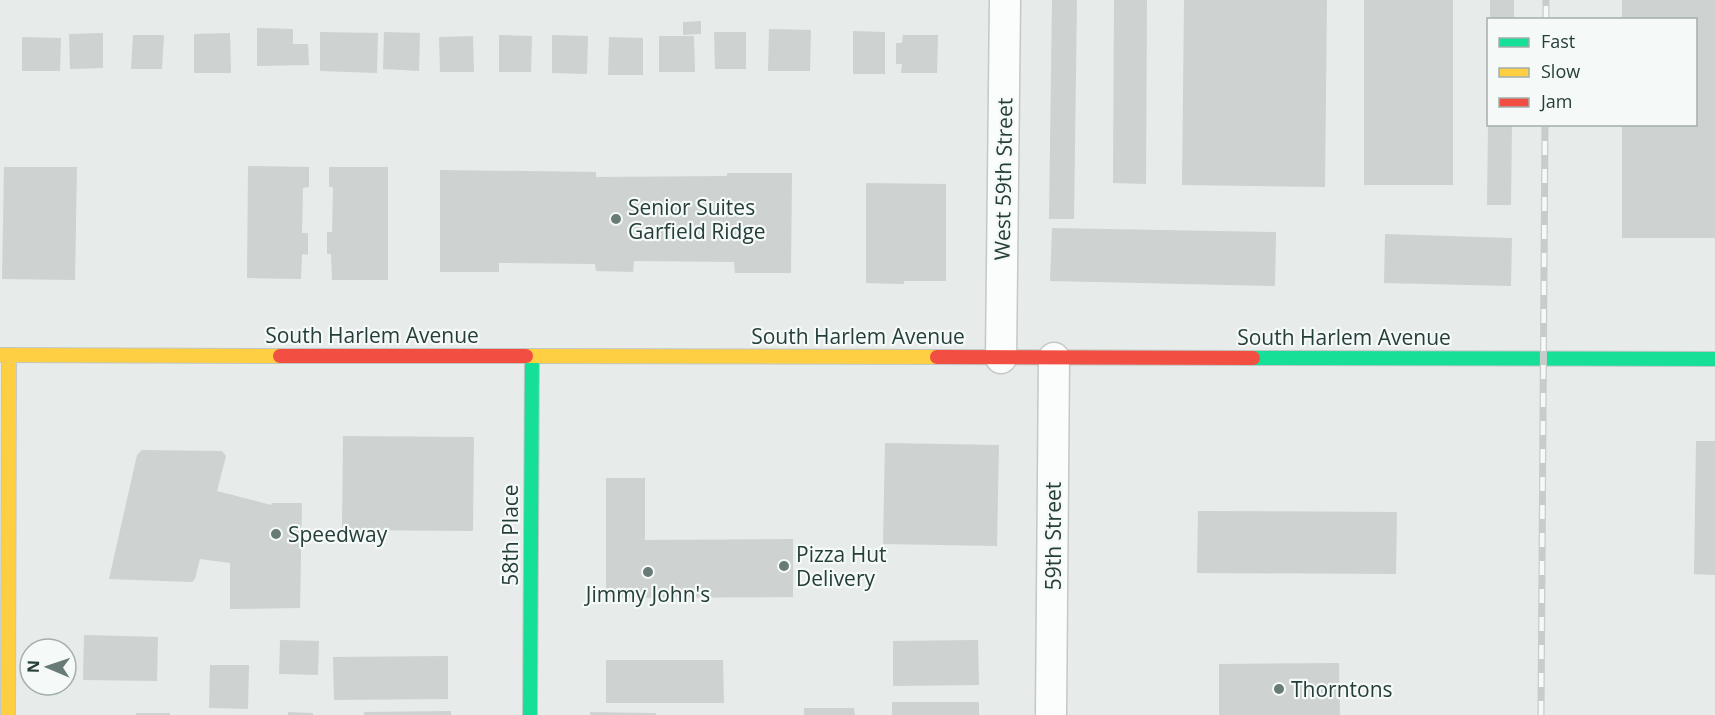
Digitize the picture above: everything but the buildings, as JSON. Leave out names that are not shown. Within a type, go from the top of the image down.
[{"type":"main road","name":"South Harlem Avenue","points":[[5,355],[1715,359]]},
{"type":"main road","points":[[5,355],[8,715]]},
{"type":"main road","name":"58th Place","points":[[530,715],[532,356]]},
{"type":"street","name":"West 59th Street","points":[[1000,358],[1005,0]]},
{"type":"street","name":"59th Street","points":[[1051,715],[1054,358]]},
{"type":"railway","points":[[1546,0],[1546,18]]},
{"type":"railway","points":[[1541,715],[1545,126]]},
{"type":"traffic: fast","points":[[530,715],[532,356]]},
{"type":"traffic: fast","points":[[1253,358],[1715,359]]},
{"type":"traffic: slow","points":[[0,355],[280,356]]},
{"type":"traffic: slow","points":[[8,715],[9,355]]},
{"type":"traffic: slow","points":[[526,356],[937,357]]},
{"type":"traffic: jam","points":[[280,356],[526,356]]},
{"type":"traffic: jam","points":[[937,357],[1253,358]]},
{"type":"place","name":"Senior Suites Garfield Ridge","points":[[616,219]]},
{"type":"place","name":"Speedway","points":[[276,534]]},
{"type":"place","name":"Pizza Hut Delivery","points":[[784,566]]},
{"type":"place","name":"Jimmy John's","points":[[648,572]]},
{"type":"place","name":"Thorntons","points":[[1279,689]]}]
